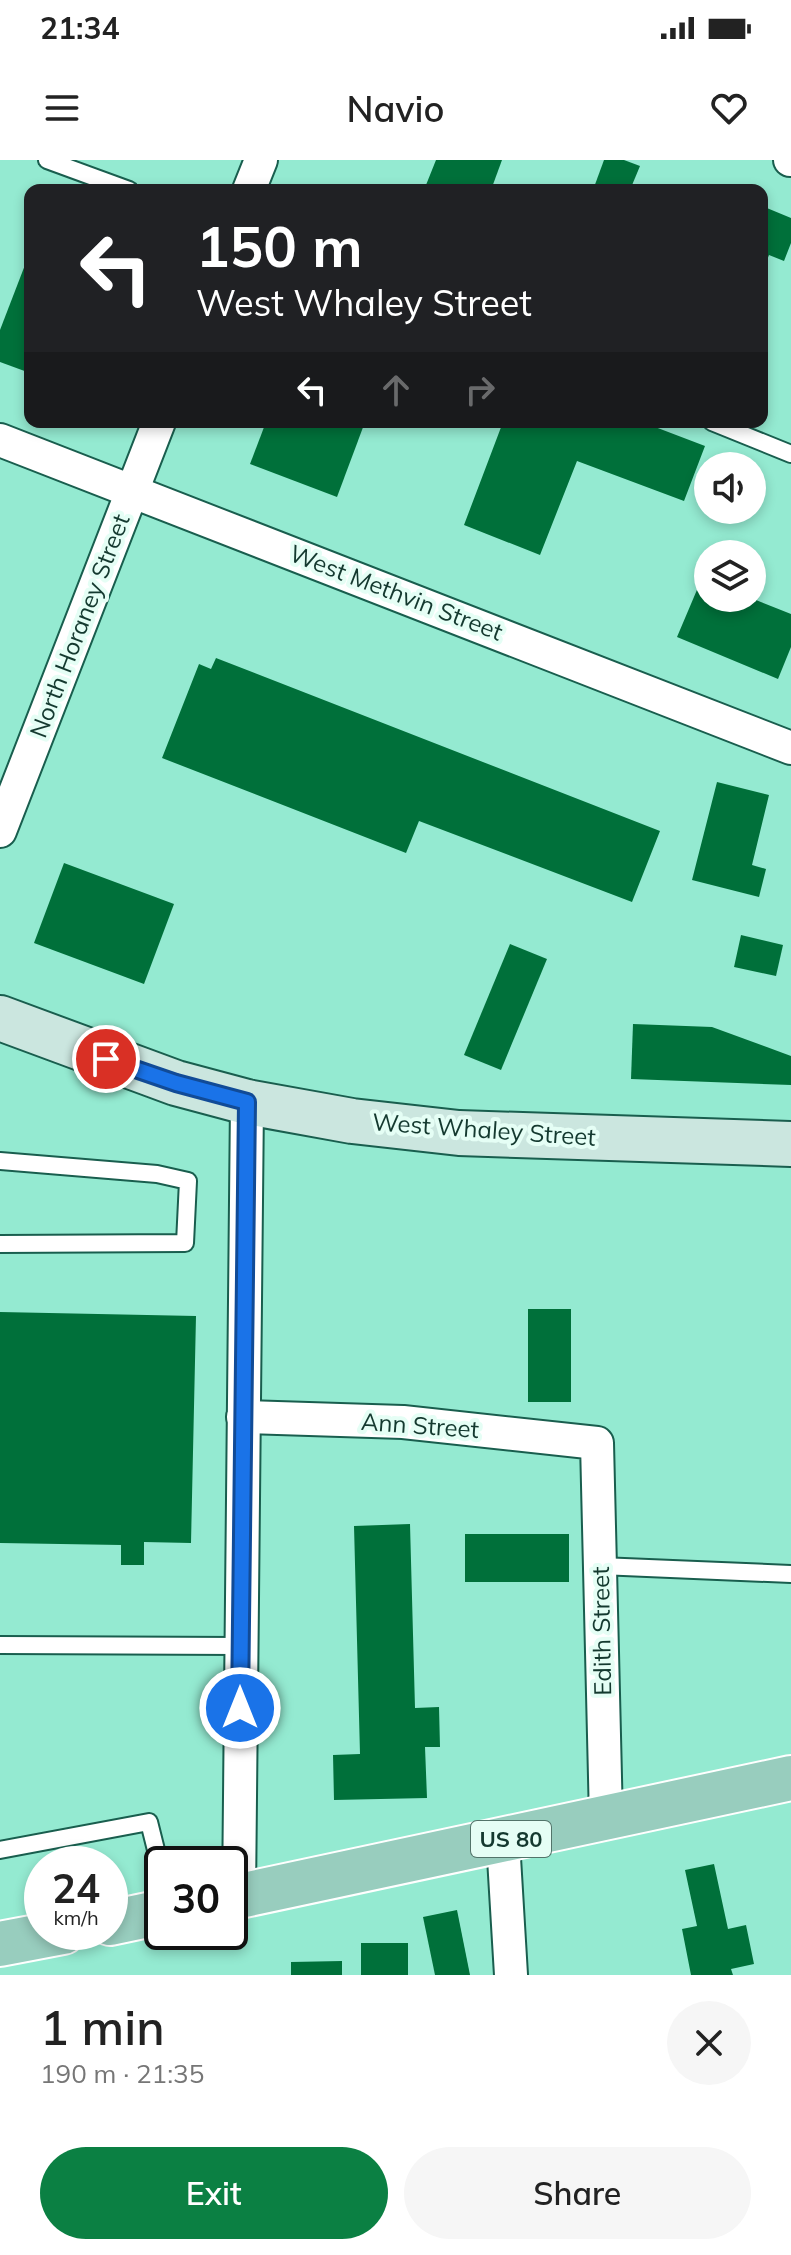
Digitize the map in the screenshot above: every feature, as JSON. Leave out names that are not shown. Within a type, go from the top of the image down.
[{"type":"main road","name":"US 80","points":[[248,1894],[791,1778]]},
{"type":"main road","points":[[0,1944],[24,1939]]},
{"type":"street","points":[[251,184],[261,160]]},
{"type":"street","name":"North Horaney Street","points":[[0,831],[157,428]]},
{"type":"street","name":"West Methvin Street","points":[[0,440],[791,748]]},
{"type":"street","name":"West Whaley Street","points":[[1,1021],[151,1075],[247,1102],[352,1121],[431,1131],[791,1144]]},
{"type":"street","points":[[235,1846],[241,1646],[247,1102]]},
{"type":"street","name":"Ann Street","points":[[243,1417],[403,1422],[597,1443]]},
{"type":"street","name":"Edith Street","points":[[597,1443],[606,1819]]},
{"type":"street","points":[[503,1841],[511,1975]]},
{"type":"lane","points":[[47,160],[113,184]]},
{"type":"lane","points":[[727,428],[791,454]]},
{"type":"lane","points":[[0,1161],[157,1174],[188,1181],[185,1243],[0,1244]]},
{"type":"lane","points":[[600,1566],[791,1574]]},
{"type":"lane","points":[[0,1645],[241,1646]]},
{"type":"lane","points":[[0,1850],[149,1822],[155,1846]]},
{"type":"building","points":[[436,160],[502,160],[493,184],[426,184]]},
{"type":"building","points":[[604,160],[624,160],[640,166],[632,184],[595,184]]},
{"type":"building","points":[[768,208],[791,218],[791,243],[784,261],[769,255],[768,258]]},
{"type":"building","points":[[24,268],[24,371],[0,362],[0,330]]},
{"type":"building","points":[[264,428],[363,428],[337,497],[250,464]]},
{"type":"building","points":[[501,428],[658,428],[705,446],[703,452],[694,452],[694,475],[684,501],[577,461],[540,555],[464,525]]},
{"type":"building","points":[[694,597],[694,612],[766,612],[766,604],[791,614],[791,647],[778,679],[677,637]]},
{"type":"building","points":[[216,658],[660,831],[632,902],[419,821],[406,853],[162,758],[199,664],[211,669]]},
{"type":"building","points":[[717,782],[769,795],[752,865],[766,869],[759,897],[692,880]]},
{"type":"building","points":[[64,863],[174,904],[144,984],[34,943]]},
{"type":"building","points":[[741,935],[783,945],[776,976],[734,967]]},
{"type":"building","points":[[510,944],[547,959],[501,1070],[464,1055]]},
{"type":"building","points":[[633,1024],[712,1027],[791,1056],[791,1085],[631,1079]]},
{"type":"building","points":[[528,1309],[571,1309],[571,1402],[528,1402]]},
{"type":"building","points":[[0,1312],[196,1316],[191,1543],[144,1542],[144,1565],[121,1565],[121,1545],[0,1543]]},
{"type":"building","points":[[410,1524],[415,1708],[439,1707],[440,1747],[425,1747],[427,1798],[334,1800],[333,1755],[360,1754],[354,1526]]},
{"type":"building","points":[[465,1534],[569,1534],[569,1582],[465,1582]]},
{"type":"building","points":[[714,1864],[728,1929],[746,1925],[754,1964],[731,1969],[733,1975],[691,1975],[682,1929],[697,1926],[685,1870]]},
{"type":"building","points":[[457,1910],[470,1975],[435,1975],[423,1917]]},
{"type":"building","points":[[361,1943],[408,1943],[408,1975],[361,1975]]},
{"type":"building","points":[[342,1961],[342,1975],[291,1975],[291,1962]]},
{"type":"route","points":[[106,1059],[176,1083],[247,1102],[240,1708]]}]
